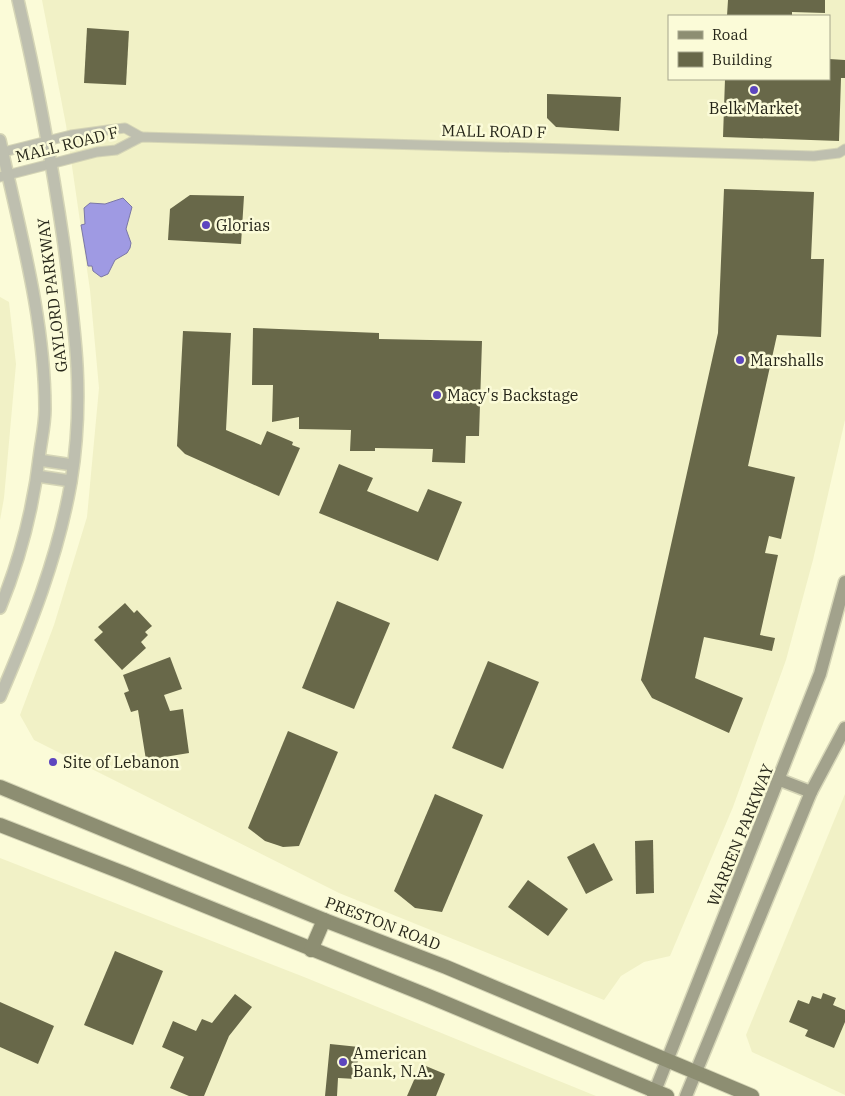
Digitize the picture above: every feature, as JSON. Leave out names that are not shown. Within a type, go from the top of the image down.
[{"type":"main road","name":"WARREN PARKWAY","points":[[659,1094],[667,1061],[780,780],[820,674],[845,582]]},
{"type":"main road","points":[[686,1096],[811,792],[845,728]]},
{"type":"main road","points":[[780,780],[811,792]]},
{"type":"main road","name":"PRESTON ROAD","points":[[0,787],[324,920],[446,967],[752,1096]]},
{"type":"main road","points":[[0,825],[542,1042],[659,1094]]},
{"type":"main road","points":[[312,950],[324,920]]},
{"type":"street","name":"GAYLORD PARKWAY","points":[[0,697],[44,590],[56,550],[71,481],[79,387],[74,309],[47,141],[18,0]]},
{"type":"street","name":"MALL ROAD F","points":[[1,153],[71,135],[125,128],[141,137],[814,156],[839,153],[845,149]]},
{"type":"street","name":"MALL ROAD F","points":[[4,176],[97,152],[116,150],[141,137]]},
{"type":"street","name":"GAYLORD PARKWAY","points":[[0,140],[4,176],[35,301],[42,353],[45,410],[32,513],[13,577],[0,608]]},
{"type":"street","points":[[39,460],[73,465]]},
{"type":"street","points":[[37,476],[71,481]]},
{"type":"shaded area","points":[[42,0],[845,0],[845,420],[813,560],[786,660],[733,807],[670,956],[644,962],[621,976],[604,1000],[339,893],[34,740],[20,715],[54,625],[87,517],[99,388],[90,290],[66,125]]},
{"type":"shaded area","points":[[123,198],[132,207],[126,229],[131,243],[130,248],[127,253],[115,260],[108,274],[101,277],[93,271],[92,266],[88,266],[81,225],[85,224],[84,208],[90,203],[105,204]]},
{"type":"shaded area","points":[[0,297],[9,302],[16,364],[4,498],[0,520]]},
{"type":"shaded area","points":[[845,794],[845,1095],[752,1052],[746,1035]]},
{"type":"shaded area","points":[[0,858],[304,977],[596,1096],[0,1096]]},
{"type":"building","points":[[728,0],[825,0],[825,13],[792,12],[792,15],[727,15]]},
{"type":"building","points":[[87,28],[129,31],[126,85],[84,83]]},
{"type":"building","points":[[830,59],[845,60],[845,78],[841,78],[839,141],[723,137],[725,80],[830,80]]},
{"type":"building","points":[[547,94],[621,97],[619,131],[556,127],[547,118]]},
{"type":"building","points":[[724,189],[814,192],[811,259],[824,259],[821,337],[777,335],[748,466],[795,477],[781,539],[769,536],[765,553],[778,555],[760,635],[775,638],[772,651],[704,637],[695,678],[743,698],[729,733],[652,698],[641,680],[718,333]]},
{"type":"building","name":"Glorias","points":[[190,195],[244,196],[241,244],[168,240],[170,209]]},
{"type":"building","points":[[253,328],[379,333],[379,339],[482,341],[479,436],[466,436],[465,463],[432,462],[433,449],[375,448],[375,451],[350,451],[351,430],[299,429],[299,417],[272,422],[273,385],[252,385]]},
{"type":"building","points":[[183,331],[231,333],[226,430],[261,445],[267,431],[293,442],[292,445],[300,448],[279,496],[185,454],[177,446]]},
{"type":"building","points":[[339,464],[373,478],[367,491],[418,512],[428,489],[462,502],[438,561],[319,513]]},
{"type":"building","points":[[337,601],[390,623],[354,709],[302,688]]},
{"type":"building","points":[[125,603],[134,613],[137,610],[152,626],[145,632],[148,635],[141,642],[146,648],[122,670],[94,640],[103,632],[98,627]]},
{"type":"building","points":[[170,657],[182,689],[164,695],[170,711],[183,709],[189,753],[146,760],[138,710],[131,712],[124,693],[129,691],[123,675]]},
{"type":"building","points":[[488,661],[539,682],[503,769],[452,748]]},
{"type":"building","points":[[288,731],[338,752],[299,846],[283,847],[265,841],[248,828]]},
{"type":"building","points":[[435,794],[483,815],[442,912],[415,908],[394,891]]},
{"type":"building","points":[[653,840],[654,893],[636,894],[635,841]]},
{"type":"building","points":[[594,843],[613,880],[586,894],[567,857]]},
{"type":"building","points":[[528,880],[568,909],[548,936],[508,907]]},
{"type":"building","points":[[115,951],[163,971],[133,1045],[84,1025]]},
{"type":"building","points":[[823,993],[836,998],[833,1005],[845,1010],[845,1022],[834,1048],[805,1036],[808,1030],[789,1022],[798,1000],[809,1004],[812,996],[821,999]]},
{"type":"building","points":[[235,994],[252,1007],[229,1036],[204,1096],[189,1096],[170,1088],[184,1057],[162,1047],[173,1021],[196,1031],[202,1019],[212,1023]]},
{"type":"building","points":[[0,1002],[54,1026],[38,1064],[0,1047]]},
{"type":"building","name":"American Bank, N.A.","points":[[330,1044],[359,1047],[356,1079],[338,1078],[337,1096],[325,1096]]},
{"type":"building","points":[[421,1064],[445,1074],[436,1096],[407,1096]]},
{"type":"place","name":"Belk Market","points":[[754,90]]},
{"type":"place","name":"Glorias","points":[[206,225]]},
{"type":"place","name":"Marshalls","points":[[740,360]]},
{"type":"place","name":"Macy's Backstage","points":[[437,395]]},
{"type":"place","name":"Site of Lebanon","points":[[53,762]]},
{"type":"place","name":"American Bank, N.A.","points":[[343,1062]]}]
